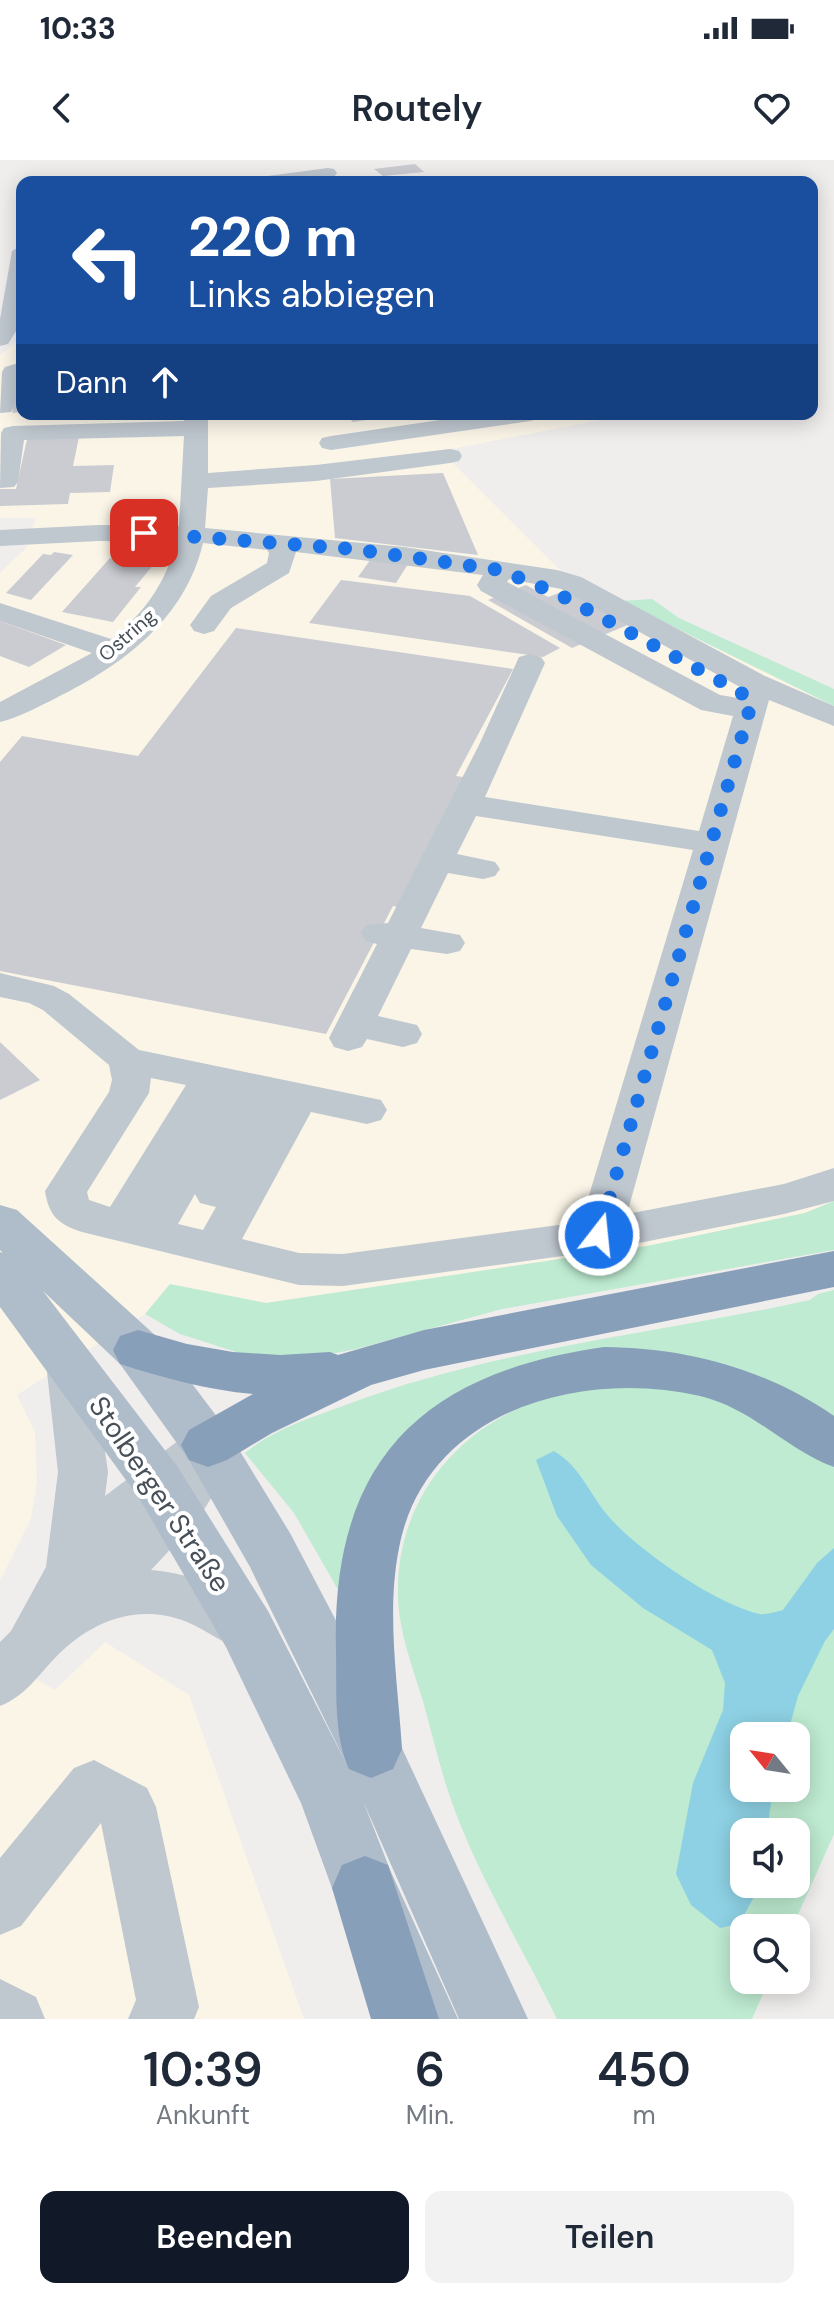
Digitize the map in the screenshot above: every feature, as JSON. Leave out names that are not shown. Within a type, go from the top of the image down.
[{"type":"highway","points":[[138,1350],[172,1361],[241,1375],[282,1377],[356,1369],[424,1350],[514,1331],[834,1269]]},
{"type":"highway","points":[[371,1749],[366,1604],[367,1564],[376,1527],[390,1491],[411,1460],[437,1433],[467,1409],[513,1386],[577,1369],[618,1366],[659,1368],[740,1388],[778,1406],[834,1445]]},
{"type":"highway","points":[[208,1445],[253,1418],[356,1369]]},
{"type":"highway","points":[[365,1888],[405,2019]]},
{"type":"main road","points":[[0,1222],[138,1350],[208,1445],[270,1550],[371,1749],[494,2019]]},
{"type":"main road","name":"Stolberger Straße","points":[[0,1270],[168,1496],[247,1629],[329,1794],[365,1888],[424,2019]]},
{"type":"street","points":[[301,176],[328,172]]},
{"type":"street","points":[[1,338],[10,323],[16,268]]},
{"type":"street","points":[[3,407],[13,372],[16,371]]},
{"type":"street","points":[[304,448],[329,432],[463,420]]},
{"type":"street","name":"Ostring","points":[[5,482],[13,433],[196,421],[189,541],[181,571],[167,596],[138,630],[113,650],[68,680],[7,703]]},
{"type":"street","points":[[0,513],[155,508],[193,485],[277,452]]},
{"type":"street","points":[[193,485],[450,456]]},
{"type":"street","points":[[0,538],[98,533],[189,541],[272,555],[278,552],[404,555],[496,578],[547,576],[571,583],[752,697],[834,717]]},
{"type":"street","points":[[204,625],[221,602],[273,573],[278,552]]},
{"type":"street","points":[[496,578],[593,639],[712,703],[752,697]]},
{"type":"street","points":[[0,612],[113,650]]},
{"type":"street","points":[[403,1034],[351,1031],[388,934],[436,861],[498,745],[530,663]]},
{"type":"street","points":[[599,1235],[752,697]]},
{"type":"street","points":[[466,804],[711,843]]},
{"type":"street","points":[[436,861],[483,869]]},
{"type":"street","points":[[388,934],[447,943]]},
{"type":"street","points":[[0,985],[41,994],[56,1002],[127,1060],[245,1104],[367,1110]]},
{"type":"street","points":[[127,1060],[132,1080],[129,1093],[66,1191],[65,1201],[69,1208],[82,1216],[299,1269],[343,1270],[599,1235],[784,1199],[834,1183]]},
{"type":"street","points":[[168,1237],[245,1104]]},
{"type":"street","points":[[168,1237],[245,1104]]},
{"type":"street","name":"Stolberger Straße","points":[[69,1363],[83,1472],[71,1592]]},
{"type":"street","points":[[12,1668],[71,1592],[168,1496],[202,1469],[208,1445]]},
{"type":"street","points":[[71,1592],[111,1596],[153,1592],[187,1596],[219,1609],[247,1629]]},
{"type":"street","points":[[0,1905],[94,1787],[127,1807],[168,2007],[159,2019]]},
{"type":"street","points":[[0,2010],[14,2019]]},
{"type":"shaded area","points":[[16,342],[16,420],[600,420],[441,451],[562,572],[834,706],[834,1201],[805,1213],[647,1246],[266,1303],[170,1285],[145,1314],[17,1395],[35,1432],[37,1480],[31,1519],[0,1581],[0,573],[26,548],[36,518],[0,518],[0,355]]},
{"type":"shaded area","points":[[105,1642],[189,1695],[304,2019],[0,2019],[0,1658],[55,1690]]},
{"type":"green space","points":[[652,599],[679,618],[834,689],[834,706],[621,601]]},
{"type":"green space","points":[[834,1201],[834,1250],[502,1309],[316,1357],[255,1358],[180,1334],[145,1314],[170,1284],[266,1303],[647,1246],[805,1213]]},
{"type":"green space","points":[[834,1290],[834,1419],[740,1371],[439,1409],[352,1614],[294,1513],[245,1453],[268,1437],[304,1420],[399,1386],[515,1356],[810,1300],[818,1294]]},
{"type":"green space","points":[[637,1385],[687,1392],[743,1408],[834,1466],[834,1834],[810,1888],[810,1818],[730,1818],[730,1898],[805,1898],[798,1914],[730,1914],[730,1994],[763,1994],[752,2019],[557,2019],[487,1884],[462,1828],[443,1776],[410,1660],[398,1589],[401,1556],[409,1524],[422,1495],[462,1445],[487,1426],[547,1398]]},
{"type":"water","points":[[554,1451],[563,1457],[609,1517],[639,1545],[678,1574],[741,1608],[762,1614],[783,1610],[817,1563],[834,1548],[834,1629],[798,1696],[791,1722],[730,1722],[730,1802],[771,1802],[769,1818],[730,1818],[730,1898],[753,1898],[744,1914],[730,1914],[730,1926],[720,1928],[691,1905],[676,1874],[693,1783],[723,1710],[725,1683],[712,1650],[643,1608],[591,1565],[557,1516],[536,1460]]},
{"type":"building","points":[[415,164],[424,172],[383,176],[374,169]]},
{"type":"building","points":[[79,437],[73,466],[114,465],[110,492],[70,493],[68,504],[0,506],[0,489],[16,489],[27,439]]},
{"type":"building","points":[[443,473],[478,555],[335,538],[330,479]]},
{"type":"building","points":[[54,552],[73,555],[31,600],[6,593],[43,554],[51,555]]},
{"type":"building","points":[[373,556],[410,561],[396,583],[358,577]]},
{"type":"building","points":[[110,558],[154,564],[135,587],[141,587],[113,622],[62,612]]},
{"type":"building","points":[[341,580],[470,596],[560,648],[543,657],[309,623]]},
{"type":"building","points":[[526,585],[548,597],[572,588],[635,622],[572,648],[488,600]]},
{"type":"building","points":[[0,621],[66,645],[29,667],[0,656]]},
{"type":"building","points":[[236,628],[513,669],[456,776],[470,778],[403,908],[393,906],[326,1034],[0,971],[0,762],[22,736],[138,756]]},
{"type":"building","points":[[0,1042],[40,1080],[0,1100]]},
{"type":"route","points":[[144,533],[190,534],[353,549],[500,570],[531,580],[558,594],[745,694],[752,701],[599,1235]]}]
